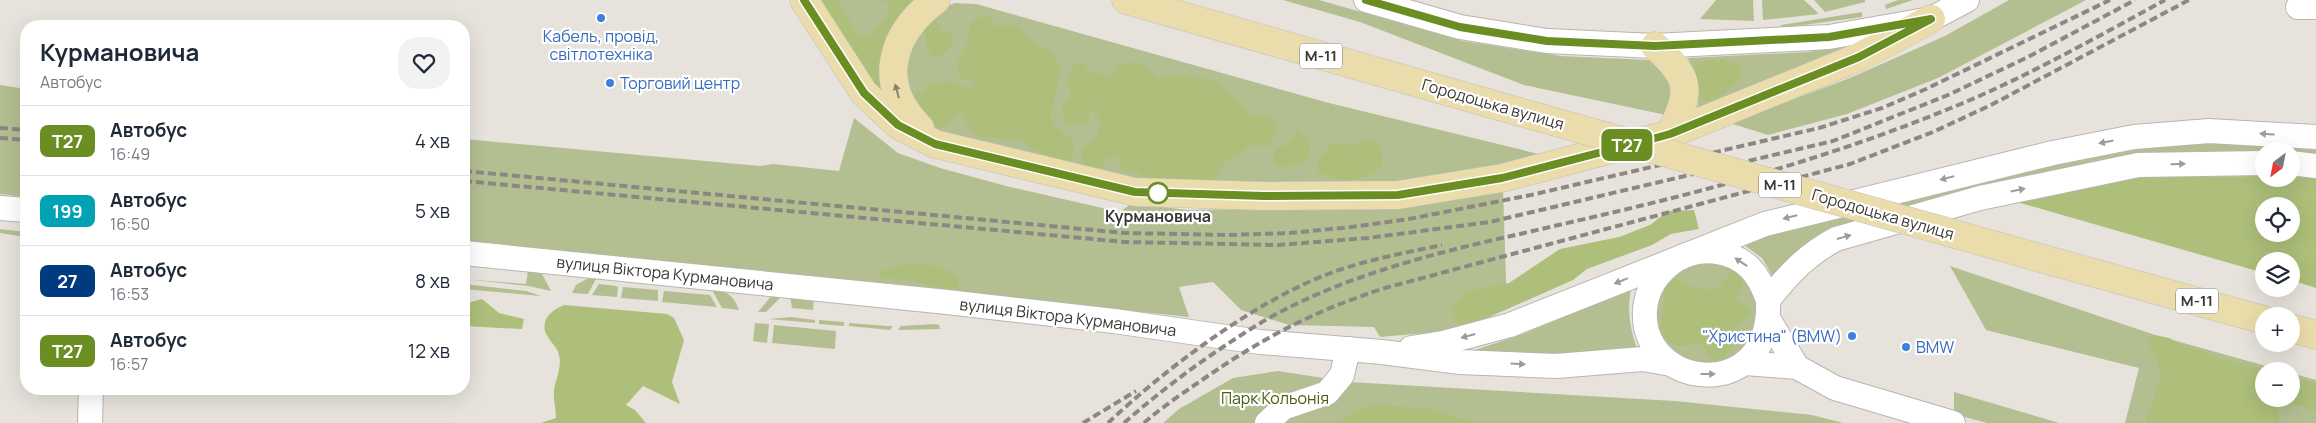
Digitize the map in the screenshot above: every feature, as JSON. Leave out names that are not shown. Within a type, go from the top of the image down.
[{"type":"main road","points":[[804,0],[864,93],[898,125],[935,144],[1135,192],[1264,196],[1398,195],[1502,178],[1670,134],[1859,57],[1931,19]]},
{"type":"main road","points":[[935,144],[903,108],[897,94],[893,76],[898,43],[922,10],[936,0]]},
{"type":"main road","name":"Городоцька вулиця","points":[[1126,0],[2255,317]]},
{"type":"main road","points":[[1655,46],[1673,62],[1685,82],[1684,106],[1670,134]]},
{"type":"main road","points":[[2300,331],[2316,335]]},
{"type":"street","points":[[1366,0],[1460,27],[1547,41],[1655,46],[1829,37],[1931,19],[1967,0]]},
{"type":"street","points":[[1382,352],[1443,343],[1510,325],[1765,224],[1981,170],[2134,137],[2209,131],[2316,137]]},
{"type":"street","points":[[1797,367],[1769,310],[1762,283],[1750,268],[1734,257],[1716,252],[1697,252],[1682,256],[1664,268],[1653,282],[1646,299],[1645,317],[1649,336],[1658,351],[1671,364],[1688,372],[1707,376],[1730,371],[1745,363],[1757,351],[1765,337],[1769,310],[1797,265],[1818,248],[1836,239],[1980,198],[2138,165],[2255,163]]},
{"type":"street","points":[[2300,164],[2316,166]]},
{"type":"street","points":[[0,208],[20,210]]},
{"type":"street","name":"вулиця Віктора Курмановича","points":[[470,254],[947,302],[1114,321],[1260,342],[1382,352],[1460,362],[1547,366],[1643,358],[1671,364]]},
{"type":"street","points":[[1267,423],[1283,408],[1327,393],[1342,376],[1348,349]]},
{"type":"street","points":[[1745,363],[1797,367],[1836,388],[1953,423]]},
{"type":"street","points":[[90,423],[91,395]]},
{"type":"green space","points":[[812,0],[837,0],[858,35],[869,36],[885,18],[890,6],[883,0],[929,0],[884,97],[875,96]]},
{"type":"green space","points":[[816,0],[923,0],[885,59]]},
{"type":"green space","points":[[1283,0],[1319,0],[1463,41],[1561,56],[1649,60],[1661,66],[1674,87],[1666,115],[1524,85],[1360,22]]},
{"type":"green space","points":[[1716,0],[1753,0],[1754,21],[1700,19]]},
{"type":"green space","points":[[1762,0],[1804,0],[1819,14],[1763,20]]},
{"type":"green space","points":[[1814,0],[1865,0],[1865,2],[1825,12]]},
{"type":"green space","points":[[1898,0],[1913,0],[1886,9],[1885,5]]},
{"type":"green space","points":[[2009,0],[2086,0],[1938,78],[1847,114],[1768,135],[1730,123],[1850,78],[1945,36]]},
{"type":"green space","points":[[955,3],[976,4],[1329,103],[1543,155],[1453,176],[1365,185],[1140,182],[942,135],[929,128],[902,81],[913,32],[935,11]]},
{"type":"green space","points":[[1862,12],[1862,17],[1781,28],[1781,25]]},
{"type":"green space","points":[[988,16],[996,26],[1019,25],[1026,37],[1054,55],[1061,69],[1050,117],[1055,126],[1073,139],[1073,153],[1067,163],[1043,154],[1016,139],[978,138],[967,125],[960,110],[952,121],[940,128],[931,122],[921,105],[912,102],[917,91],[924,93],[929,85],[949,81],[967,88],[975,86],[973,80],[960,79],[957,63],[969,38],[970,26],[976,18]]},
{"type":"green space","points":[[935,19],[943,32],[953,33],[952,42],[948,49],[942,54],[933,57],[925,37],[925,23]]},
{"type":"green space","points":[[1873,42],[1697,113],[1699,84],[1688,58],[1807,52]]},
{"type":"green space","points":[[1706,60],[1725,60],[1741,65],[1741,79],[1719,97],[1706,102],[1699,97],[1690,77],[1696,65]]},
{"type":"green space","points":[[1083,61],[1087,71],[1112,76],[1119,64],[1138,62],[1151,70],[1158,78],[1170,75],[1211,79],[1235,98],[1253,116],[1265,114],[1275,119],[1276,130],[1269,146],[1250,145],[1224,163],[1218,173],[1217,181],[1147,182],[1137,172],[1122,171],[1117,157],[1108,157],[1100,170],[1085,169],[1080,150],[1096,138],[1101,122],[1092,109],[1086,124],[1066,125],[1062,107],[1071,94],[1067,79],[1074,65]]},
{"type":"green space","points":[[0,85],[20,88],[20,196],[0,194]]},
{"type":"green space","points":[[854,118],[898,153],[940,168],[1010,187],[1120,212],[1132,203],[1187,210],[1401,206],[1503,190],[1507,309],[1449,331],[1380,337],[1374,327],[1289,325],[1241,310],[1213,282],[1179,287],[1189,317],[470,242],[470,140],[760,166],[773,164],[839,171]]},
{"type":"green space","points":[[1297,131],[1309,143],[1310,152],[1308,157],[1297,165],[1279,167],[1273,160],[1275,150],[1288,144]]},
{"type":"green space","points":[[1372,140],[1381,149],[1382,155],[1381,168],[1373,173],[1357,179],[1342,180],[1334,179],[1317,171],[1318,161],[1332,142],[1353,146],[1360,142]]},
{"type":"green space","points":[[2210,143],[2255,145],[2255,152],[1962,194],[1774,279],[1762,258],[1741,243],[1754,238],[1958,186],[2136,148]]},
{"type":"green space","points":[[2300,147],[2316,148],[2316,158],[2300,156]]},
{"type":"green space","points":[[2300,175],[2316,176],[2316,288],[2300,283],[2300,252],[2255,252],[2255,270],[2017,202],[2140,177],[2255,176],[2255,188],[2300,188]]},
{"type":"green space","points":[[1694,210],[1699,229],[1671,234],[1652,245],[1587,269],[1573,280],[1462,329],[1451,308],[1466,292],[1509,283],[1560,249],[1619,237],[1650,225],[1668,211]]},
{"type":"green space","points":[[0,229],[20,231],[20,236],[0,233]]},
{"type":"green space","points":[[1721,261],[1749,279],[1762,309],[1743,355],[1714,367],[1690,363],[1674,354],[1663,341],[1657,326],[1655,309],[1660,292],[1670,277],[1686,264]]},
{"type":"green space","points":[[909,263],[933,265],[948,270],[957,280],[959,289],[949,291],[910,280],[881,278],[878,272]]},
{"type":"green space","points":[[1950,266],[2155,335],[2255,363],[2255,407],[2300,407],[2300,376],[2316,380],[2316,423],[2125,423],[2139,368],[1986,330]]},
{"type":"green space","points":[[528,270],[542,274],[551,291],[528,286],[470,279],[526,284]]},
{"type":"green space","points":[[1733,270],[1744,277],[1742,287],[1735,298],[1752,314],[1737,326],[1735,344],[1730,352],[1714,362],[1699,342],[1682,346],[1667,341],[1659,332],[1663,313],[1664,288],[1674,278],[1695,288],[1716,290]]},
{"type":"green space","points":[[590,277],[596,279],[588,294],[572,293],[576,285]]},
{"type":"green space","points":[[599,284],[618,287],[617,297],[592,295]]},
{"type":"green space","points":[[470,285],[526,291],[541,296],[470,290]]},
{"type":"green space","points":[[623,287],[658,290],[658,301],[621,298]]},
{"type":"green space","points":[[1631,289],[1630,319],[1637,349],[1583,360],[1463,354],[1526,333]]},
{"type":"green space","points":[[712,290],[722,291],[729,295],[735,301],[739,310],[722,308]]},
{"type":"green space","points":[[664,291],[710,295],[717,307],[662,302]]},
{"type":"green space","points":[[772,295],[781,295],[766,312],[758,312]]},
{"type":"green space","points":[[790,295],[814,297],[813,310],[792,308]]},
{"type":"green space","points":[[482,299],[499,313],[524,319],[522,329],[470,326],[470,302]]},
{"type":"green space","points":[[564,305],[667,314],[674,318],[684,340],[672,382],[680,404],[643,386],[626,405],[635,410],[646,423],[541,423],[556,418],[554,390],[560,364],[558,352],[545,331],[545,322],[553,311]]},
{"type":"green space","points":[[791,317],[815,320],[815,323],[768,319]]},
{"type":"green space","points":[[819,320],[844,322],[844,326],[819,324]]},
{"type":"green space","points":[[755,323],[769,324],[767,343],[753,341]]},
{"type":"green space","points":[[849,323],[893,326],[890,330],[849,326]]},
{"type":"green space","points":[[774,325],[836,331],[835,349],[772,343]]},
{"type":"green space","points":[[939,325],[940,329],[898,330],[901,326]]},
{"type":"green space","points":[[2154,335],[2169,338],[2189,348],[2206,351],[2224,360],[2255,367],[2255,407],[2278,407],[2279,423],[2145,423],[2162,373],[2147,341]]},
{"type":"green space","name":"Парк Кольонія","points":[[1278,371],[1349,382],[1675,401],[1812,415],[1843,423],[1163,423],[1179,409],[1233,378]]},
{"type":"green space","points":[[2300,380],[2316,383],[2316,412],[2300,406]]},
{"type":"green space","points":[[1954,392],[2059,423],[1987,423],[1954,414]]},
{"type":"green space","points":[[1370,404],[1430,409],[1478,423],[1335,423]]},
{"type":"railway","points":[[470,172],[1125,233],[1228,235],[1290,233],[1352,227],[1409,219],[1531,195],[1819,128],[1882,108],[1926,89],[2110,0]]},
{"type":"railway","points":[[470,182],[1125,242],[1278,245],[1368,238],[1490,222],[1833,141],[1948,95],[2028,57],[2135,0]]},
{"type":"railway","points":[[1124,423],[1174,382],[1226,345],[1262,322],[1323,292],[1355,279],[1421,258],[1699,191],[1867,140],[1951,108],[2006,84],[2165,0]]},
{"type":"railway","points":[[1144,423],[1180,395],[1268,338],[1335,306],[1385,288],[1850,164],[1933,132],[1991,105],[2189,0]]},
{"type":"railway","points":[[0,128],[20,130]]},
{"type":"railway","points":[[0,138],[20,140]]},
{"type":"railway","points":[[1108,423],[1156,381],[1212,339],[1241,319],[1300,286],[1342,269],[1385,257],[1442,245]]},
{"type":"railway","points":[[1083,423],[1136,391]]},
{"type":"bus line","name":"Т27","points":[[804,0],[864,93],[898,125],[935,144],[1135,192],[1264,196],[1398,195],[1502,178],[1652,139],[1670,134],[1814,77],[1859,57],[1931,19],[1829,37],[1655,46],[1547,41],[1460,27],[1366,0]]},
{"type":"place","name":"Кабель, провід, світлотехніка","points":[[601,18]]},
{"type":"place","name":"Торговий центр","points":[[610,83]]},
{"type":"place","name":"Курмановича","points":[[1158,193]]},
{"type":"place","name":"\"Христина\" (BMW)","points":[[1852,336]]},
{"type":"place","name":"BMW","points":[[1906,347]]}]
